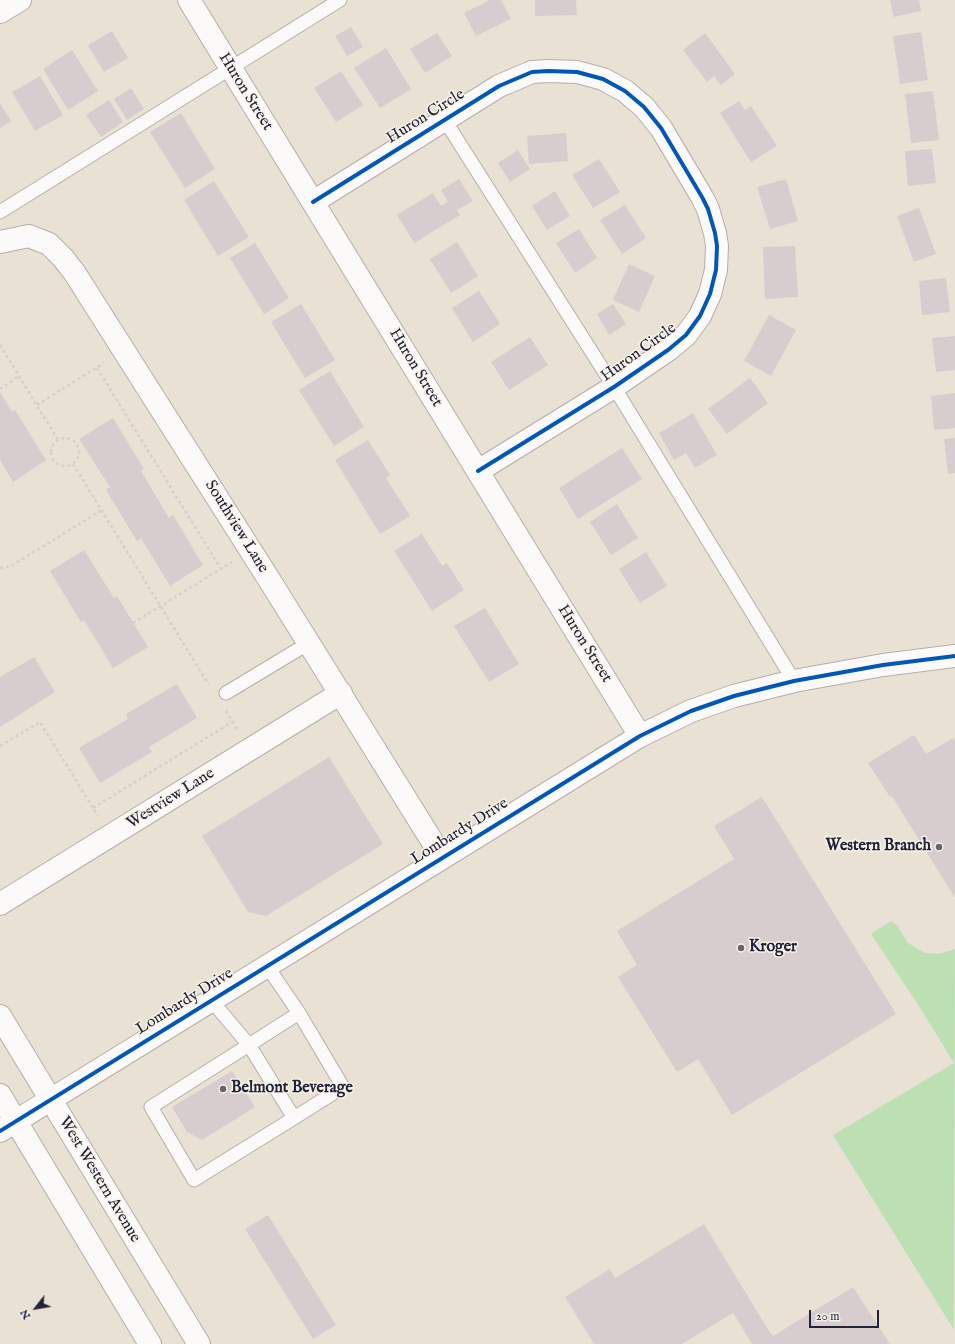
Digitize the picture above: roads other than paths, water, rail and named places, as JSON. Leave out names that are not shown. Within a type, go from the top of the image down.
[{"type":"street","points":[[0,12],[20,0]]},
{"type":"street","name":"Huron Street","points":[[189,0],[640,736]]},
{"type":"street","name":"Huron Circle","points":[[313,202],[499,86],[532,72],[577,72],[603,79],[625,91],[644,107],[661,128],[708,209],[715,233],[717,246],[716,270],[710,294],[700,316],[686,335],[668,350],[614,387],[478,472]]},
{"type":"street","name":"Southview Lane","points":[[1,242],[29,236],[48,244],[63,258],[74,272],[341,693],[442,857]]},
{"type":"street","name":"Lombardy Drive","points":[[8,1126],[640,736],[691,711],[734,696],[794,681],[883,665],[955,656]]},
{"type":"street","name":"Westview Lane","points":[[0,904],[341,693]]},
{"type":"street","name":"West Western Avenue","points":[[0,1016],[199,1344]]},
{"type":"street","points":[[0,1096],[8,1126],[150,1344]]},
{"type":"lane","points":[[0,212],[340,0]]},
{"type":"lane","points":[[444,119],[614,387],[794,681]]},
{"type":"lane","points":[[226,693],[309,643]]},
{"type":"lane","points":[[267,966],[299,1013],[343,1087],[194,1180],[151,1107],[299,1013]]},
{"type":"lane","points":[[211,1000],[249,1045],[294,1118]]},
{"type":"place","name":"Western Branch","points":[[939,847]]},
{"type":"place","name":"Kroger","points":[[741,948]]},
{"type":"place","name":"Belmont Beverage","points":[[223,1089]]}]
